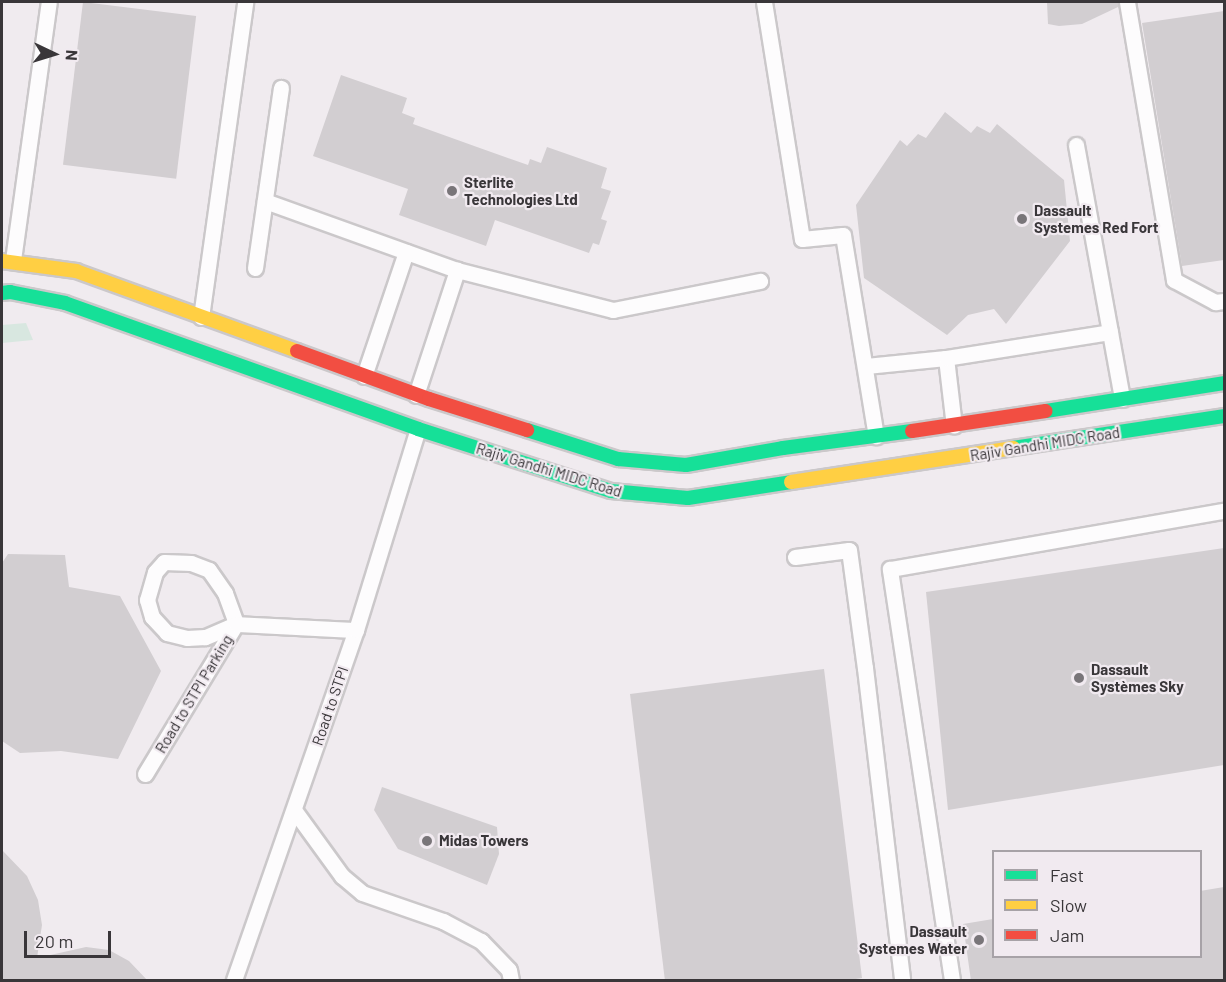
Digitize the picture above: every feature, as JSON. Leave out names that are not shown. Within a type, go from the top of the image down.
[{"type":"main road","name":"Rajiv Gandhi MIDC Road","points":[[7,260],[76,271],[364,376],[422,410],[611,491],[688,498],[1224,416]]},
{"type":"main road","name":"Rajiv Gandhi MIDC Road","points":[[2,293],[10,292],[65,303],[422,410],[618,459],[686,465],[954,426],[1224,383]]},
{"type":"lane","points":[[7,260],[49,2]]},
{"type":"lane","points":[[201,317],[245,2]]},
{"type":"lane","points":[[764,2],[802,238],[843,235],[876,436]]},
{"type":"lane","points":[[1127,2],[1174,280],[1215,302],[1224,300]]},
{"type":"lane","points":[[255,268],[281,88]]},
{"type":"lane","points":[[1076,145],[1122,399]]},
{"type":"lane","points":[[265,201],[457,270],[613,310],[760,281]]},
{"type":"lane","points":[[364,376],[406,252]]},
{"type":"lane","name":"Road to STPI","points":[[234,981],[356,630],[422,410],[457,270]]},
{"type":"lane","points":[[866,366],[946,358],[1110,332]]},
{"type":"lane","points":[[946,358],[954,426]]},
{"type":"lane","points":[[952,981],[890,569],[1224,511]]},
{"type":"lane","points":[[795,557],[849,550],[902,981]]},
{"type":"lane","points":[[164,562],[191,563],[209,570],[225,593],[236,624],[205,637],[188,638],[167,633],[152,617],[147,600],[155,572],[164,562]]},
{"type":"lane","name":"Road to STPI Parking","points":[[145,774],[236,624],[356,630]]},
{"type":"lane","points":[[294,810],[342,876],[362,892],[443,921],[481,941],[509,970],[511,981]]},
{"type":"shaded area","points":[[26,323],[33,340],[2,343],[2,325]]},
{"type":"building","points":[[83,2],[196,16],[176,179],[63,165]]},
{"type":"building","points":[[1047,2],[1118,2],[1118,7],[1082,24],[1059,26],[1048,24]]},
{"type":"building","points":[[1224,11],[1224,260],[1182,266],[1142,23]]},
{"type":"building","points":[[341,75],[407,98],[402,113],[415,118],[413,124],[528,165],[530,159],[541,163],[547,147],[607,168],[601,188],[611,191],[601,219],[607,221],[599,245],[593,243],[589,253],[495,220],[486,246],[399,215],[408,189],[313,156]]},
{"type":"building","name":"Dassault Systemes Red Fort","points":[[945,112],[971,133],[977,126],[990,133],[997,124],[1064,180],[1070,241],[1006,324],[994,309],[968,315],[947,335],[864,278],[856,205],[900,140],[907,146],[918,134],[926,138]]},
{"type":"building","name":"Dassault Systèmes Sky","points":[[1224,548],[1224,765],[948,810],[926,592]]},
{"type":"building","points":[[8,554],[65,555],[69,587],[120,596],[161,671],[118,759],[61,751],[20,753],[2,741],[2,563]]},
{"type":"building","points":[[824,669],[862,978],[843,981],[665,981],[630,694]]},
{"type":"building","points":[[382,787],[497,827],[499,854],[487,885],[398,849],[374,810]]},
{"type":"building","points":[[2,850],[27,876],[38,900],[42,925],[37,958],[86,947],[109,950],[129,961],[148,981],[2,981]]},
{"type":"building","name":"Dassault Systemes Water","points":[[1224,887],[1224,981],[971,981],[963,924],[992,919],[992,958],[1202,958],[1202,891]]},
{"type":"traffic: fast","points":[[2,293],[10,292],[65,303],[418,429],[611,491],[688,498],[791,482]]},
{"type":"traffic: fast","points":[[1046,411],[1224,383]]},
{"type":"traffic: fast","points":[[1013,448],[1224,416]]},
{"type":"traffic: fast","points":[[527,430],[618,459],[686,465],[783,448],[912,431]]},
{"type":"traffic: slow","points":[[2,261],[76,271],[297,351]]},
{"type":"traffic: slow","points":[[791,482],[1013,448]]},
{"type":"traffic: jam","points":[[297,351],[429,399],[527,430]]},
{"type":"traffic: jam","points":[[912,431],[1046,411]]},
{"type":"place","name":"Sterlite Technologies Ltd","points":[[452,191]]},
{"type":"place","name":"Dassault Systemes Red Fort","points":[[1022,219]]},
{"type":"place","name":"Dassault Systèmes Sky","points":[[1079,678]]},
{"type":"place","name":"Midas Towers","points":[[427,841]]},
{"type":"place","name":"Dassault Systemes Water","points":[[979,940]]}]
